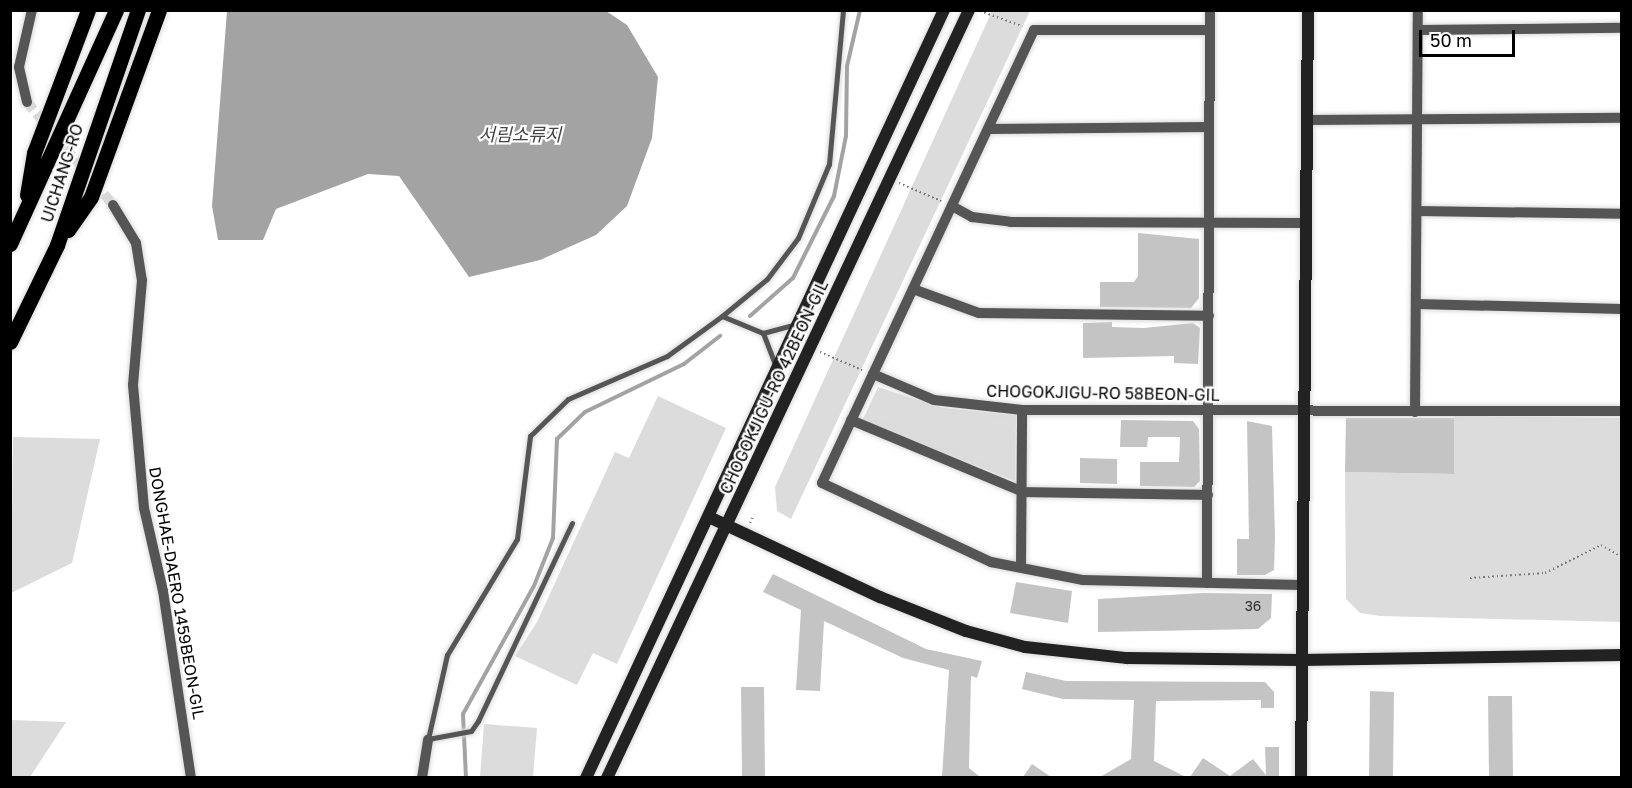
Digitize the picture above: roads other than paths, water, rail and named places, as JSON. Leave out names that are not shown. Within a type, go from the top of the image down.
[{"type":"main road","points":[[24,213],[34,153],[88,10]]},
{"type":"main road","name":"UICHANG-RO","points":[[10,244],[116,10]]},
{"type":"main road","name":"UICHANG-RO","points":[[10,342],[57,244],[138,10]]},
{"type":"main road","points":[[57,244],[91,197],[159,10]]},
{"type":"street","points":[[27,102],[19,67],[32,10]]},
{"type":"street","name":"CHOGOKJIGU-RO 42BEON-GIL","points":[[586,777],[944,10]]},
{"type":"street","name":"CHOGOKJIGU-RO 42BEON-GIL","points":[[607,777],[969,10]]},
{"type":"street","points":[[1207,583],[1210,10]]},
{"type":"street","points":[[1301,777],[1300,660],[1308,10]]},
{"type":"street","points":[[1415,412],[1418,10]]},
{"type":"street","points":[[1418,30],[1622,28]]},
{"type":"street","points":[[1210,30],[1034,30],[822,483],[929,536],[991,562],[1083,580],[1301,585]]},
{"type":"street","points":[[930,40],[952,49]]},
{"type":"street","points":[[1307,120],[1622,118]]},
{"type":"street","points":[[988,129],[1209,127]]},
{"type":"street","name":"DONGHAE-DAERO 1459BEON-GIL","points":[[113,205],[136,243],[142,280],[133,385],[144,508],[163,591],[191,777]]},
{"type":"street","points":[[952,206],[991,221],[1306,223]]},
{"type":"street","points":[[1417,211],[1622,214]]},
{"type":"street","points":[[913,289],[979,313],[1209,315]]},
{"type":"street","points":[[1417,304],[1622,309]]},
{"type":"street","name":"CHOGOKJIGU-RO 58BEON-GIL","points":[[873,374],[934,400],[1022,410],[1622,411]]},
{"type":"street","points":[[1021,567],[1022,410]]},
{"type":"street","points":[[851,420],[1023,492],[1208,495]]},
{"type":"street","points":[[709,517],[880,597],[966,632],[1025,647],[1127,657],[1300,660],[1622,655]]},
{"type":"street","points":[[422,777],[428,739]]},
{"type":"lane","points":[[572,523],[471,730],[428,739],[447,655],[517,540],[530,436],[568,399],[667,356],[722,316],[766,279],[798,238],[820,191],[831,144],[843,10]]},
{"type":"lane","points":[[722,316],[763,333],[773,349],[776,371]]},
{"type":"lane","points":[[763,333],[798,323]]},
{"type":"water","name":"서림소류지","points":[[227,11],[606,11],[627,25],[658,77],[652,138],[627,206],[596,235],[540,260],[469,277],[399,176],[368,174],[276,209],[263,240],[218,240],[212,206]]},
{"type":"waterway","points":[[750,316],[793,278],[834,196],[846,136],[847,66],[860,10]]},
{"type":"waterway","points":[[466,778],[463,714],[534,586],[553,538],[557,439],[585,412],[684,364],[720,336]]},
{"type":"tunnel","points":[[27,102],[113,205]]}]
